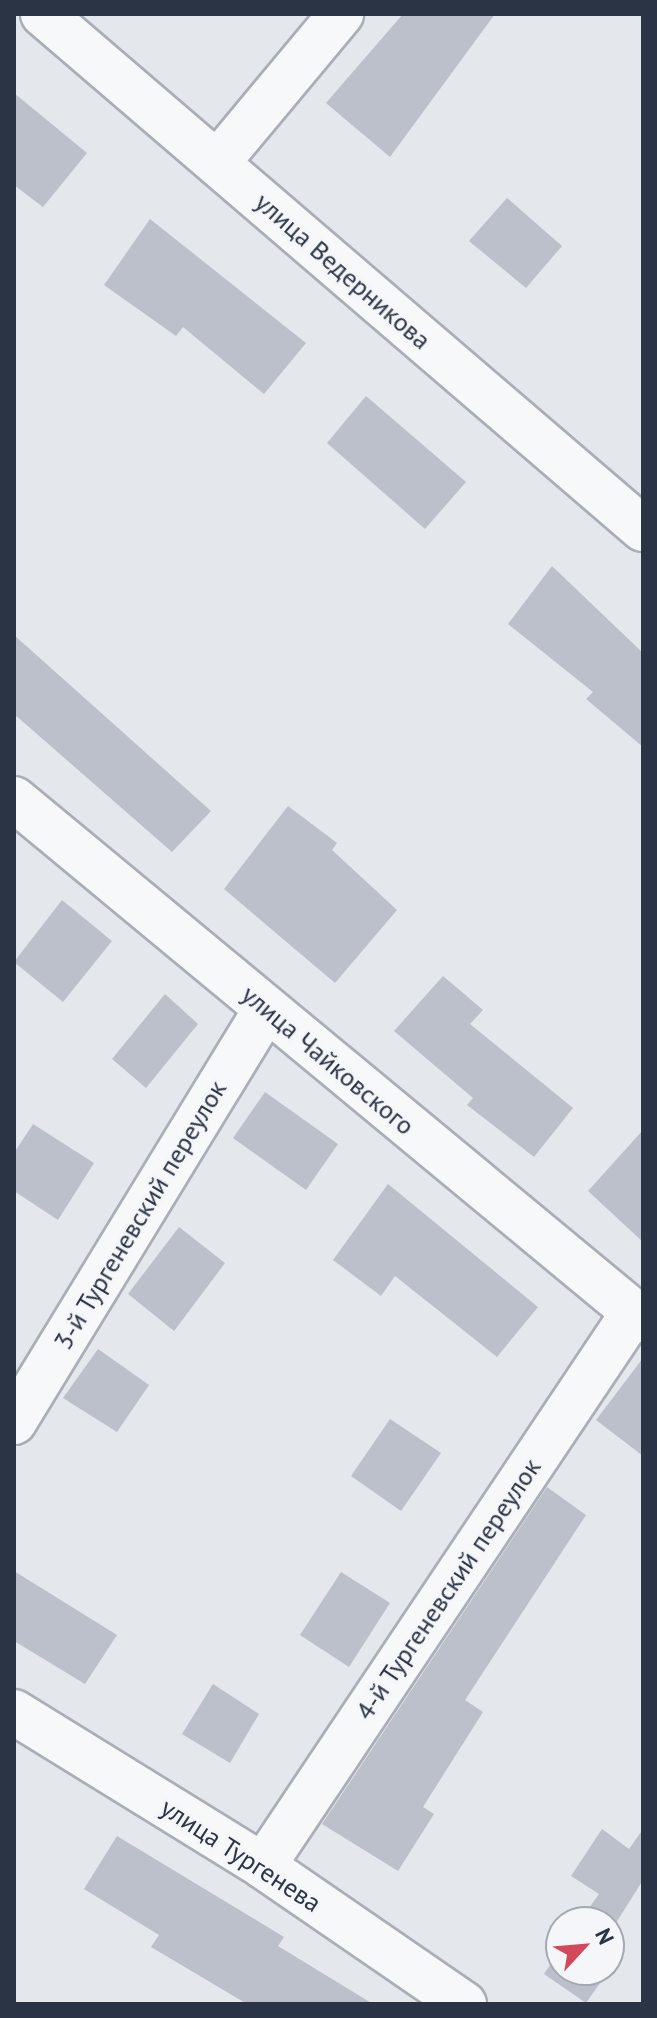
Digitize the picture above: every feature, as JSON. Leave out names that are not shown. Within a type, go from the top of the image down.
[{"type":"street","name":"улица Ведерникова","points":[[43,14],[643,529]]},
{"type":"street","points":[[217,163],[341,14]]},
{"type":"street","name":"улица Чайковского","points":[[14,799],[638,1316]]},
{"type":"street","name":"3-й Тургеневский переулок","points":[[14,1422],[266,1009]]},
{"type":"street","name":"4-й Тургеневский переулок","points":[[263,1866],[638,1316]]},
{"type":"street","name":"улица Тургенева","points":[[14,1712],[263,1866],[464,2004]]},
{"type":"building","points":[[403,14],[495,14],[390,157],[326,103]]},
{"type":"building","points":[[14,93],[87,153],[43,207],[14,185]]},
{"type":"building","points":[[507,198],[562,246],[526,288],[469,241]]},
{"type":"building","points":[[150,219],[306,343],[264,394],[183,327],[176,336],[104,285]]},
{"type":"building","points":[[366,396],[466,482],[425,529],[327,443]]},
{"type":"building","points":[[552,566],[643,653],[643,747],[586,699],[593,692],[508,624]]},
{"type":"building","points":[[14,635],[211,811],[172,852],[14,714]]},
{"type":"building","points":[[288,806],[337,843],[332,850],[397,910],[335,983],[224,889]]},
{"type":"building","points":[[62,900],[112,941],[63,1002],[14,962]]},
{"type":"building","points":[[443,976],[483,1010],[470,1024],[573,1108],[534,1157],[467,1105],[473,1098],[394,1031]]},
{"type":"building","points":[[165,994],[198,1024],[146,1088],[112,1059]]},
{"type":"building","points":[[265,1092],[338,1144],[306,1190],[233,1138]]},
{"type":"building","points":[[33,1124],[94,1163],[58,1220],[14,1191],[14,1153]]},
{"type":"building","points":[[643,1130],[643,1242],[588,1191]]},
{"type":"building","points":[[388,1184],[538,1307],[497,1357],[395,1276],[381,1296],[333,1260]]},
{"type":"building","points":[[179,1227],[225,1263],[174,1331],[128,1294]]},
{"type":"building","points":[[98,1349],[149,1385],[117,1432],[63,1398]]},
{"type":"building","points":[[643,1358],[643,1456],[596,1420]]},
{"type":"building","points":[[390,1419],[441,1453],[401,1511],[351,1476]]},
{"type":"building","points":[[547,1487],[586,1515],[465,1700],[483,1712],[423,1807],[434,1814],[398,1871],[322,1824]]},
{"type":"building","points":[[14,1571],[117,1635],[85,1684],[14,1641]]},
{"type":"building","points":[[341,1572],[390,1603],[349,1667],[300,1635]]},
{"type":"building","points":[[213,1684],[259,1714],[230,1763],[182,1734]]},
{"type":"building","points":[[602,1829],[629,1849],[643,1829],[643,1880],[625,1909],[625,1906],[590,1906],[599,1894],[571,1876]]},
{"type":"building","points":[[117,1836],[284,1937],[278,1946],[373,2004],[247,2004],[151,1947],[159,1935],[84,1889]]},
{"type":"building","points":[[561,1986],[598,1986],[586,2003]]}]
